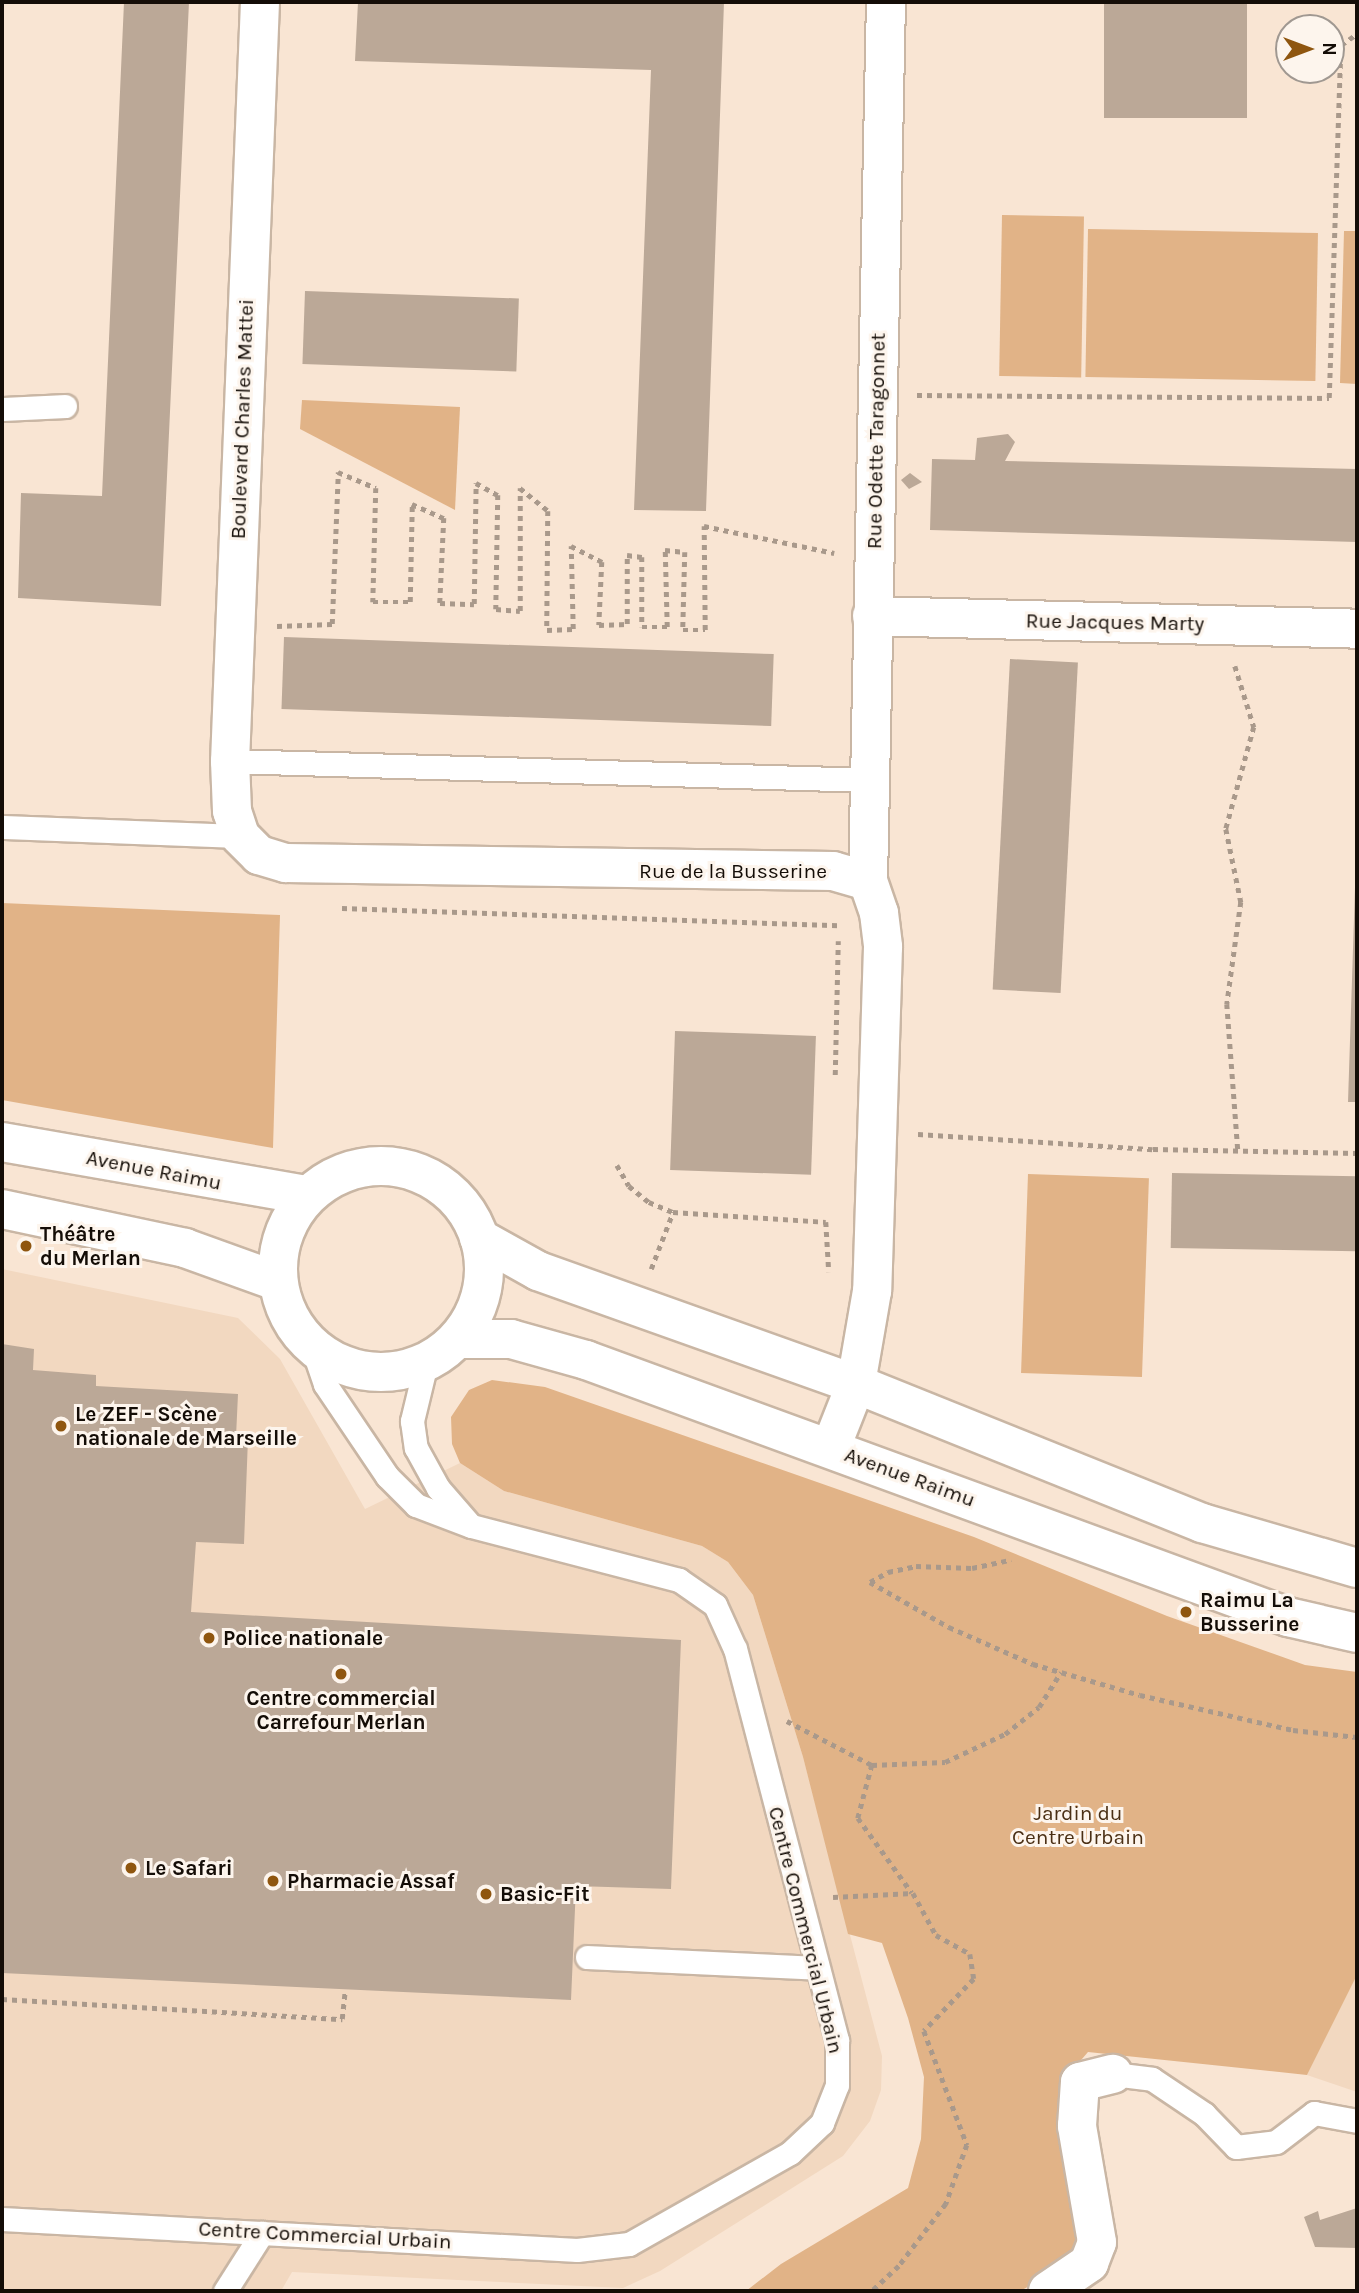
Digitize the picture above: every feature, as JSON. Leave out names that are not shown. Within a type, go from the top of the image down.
[{"type":"street","name":"Boulevard Charles Mattei","points":[[240,836],[232,811],[230,761],[260,2]]},
{"type":"street","name":"Rue Odette Taragonnet","points":[[868,881],[887,2]]},
{"type":"street","name":"Rue Jacques Marty","points":[[872,616],[1357,629]]},
{"type":"street","name":"Rue de la Busserine","points":[[240,836],[259,855],[286,863],[833,871],[868,881]]},
{"type":"street","points":[[831,1447],[856,1384],[872,1291],[883,947],[879,913],[868,881]]},
{"type":"street","name":"Avenue Raimu","points":[[2,1142],[307,1195]]},
{"type":"street","points":[[375,1167],[397,1167],[449,1191],[469,1211],[479,1238],[481,1290],[460,1339],[425,1363],[370,1372],[341,1365],[312,1346],[294,1326],[276,1281],[278,1254],[289,1221],[307,1195],[330,1177],[375,1167]]},
{"type":"street","points":[[2,1209],[185,1248],[276,1281]]},
{"type":"street","points":[[479,1238],[538,1272],[856,1384],[1202,1522],[1357,1568]]},
{"type":"street","name":"Avenue Raimu","points":[[460,1339],[511,1339],[586,1360],[1040,1523],[1289,1617],[1357,1633]]},
{"type":"street","points":[[1048,2291],[1089,2263],[1097,2242],[1077,2126],[1080,2082],[1113,2074]]},
{"type":"lane","points":[[2,409],[65,406]]},
{"type":"lane","points":[[230,761],[870,780]]},
{"type":"lane","points":[[2,827],[240,836]]},
{"type":"lane","name":"Centre Commercial Urbain","points":[[2,2219],[577,2250],[629,2244],[790,2153],[822,2123],[840,2066],[735,1649],[715,1605],[679,1580],[471,1526],[416,1505],[387,1476],[325,1384],[312,1346]]},
{"type":"lane","points":[[425,1363],[412,1421],[416,1448],[438,1488],[471,1526]]},
{"type":"lane","points":[[587,1957],[817,1968]]},
{"type":"lane","points":[[1113,2074],[1152,2080],[1204,2115],[1236,2147],[1276,2142],[1314,2113],[1357,2121]]},
{"type":"lane","points":[[225,2291],[261,2233]]},
{"type":"path","points":[[877,394],[1329,398],[1341,45],[1357,34]]},
{"type":"path","points":[[234,627],[332,624],[338,472],[376,488],[373,603],[410,603],[412,504],[444,518],[440,603],[474,604],[475,483],[498,495],[496,608],[520,611],[520,488],[548,511],[547,630],[573,629],[571,546],[602,562],[599,625],[627,624],[627,555],[642,557],[642,627],[667,627],[665,550],[685,552],[683,630],[705,630],[704,526],[831,553],[874,554]]},
{"type":"path","points":[[1236,625],[1234,660],[1254,727],[1226,829],[1241,902],[1227,1004],[1238,1152]]},
{"type":"path","points":[[339,908],[839,923],[834,1087]]},
{"type":"path","points":[[911,1133],[1238,1152],[1357,1153]]},
{"type":"path","points":[[617,1166],[629,1186],[649,1202],[673,1212],[826,1222],[829,1280]]},
{"type":"path","points":[[646,1280],[673,1212]]},
{"type":"path","points":[[1040,1523],[1017,1559],[972,1568],[916,1566],[888,1572],[870,1582],[949,1626],[1060,1672],[1293,1730],[1357,1737]]},
{"type":"path","points":[[749,1704],[872,1765],[944,1762],[1005,1734],[1039,1707],[1060,1672]]},
{"type":"path","points":[[872,1765],[858,1818],[913,1893],[936,1935],[970,1954],[974,1979],[924,2031],[967,2145],[946,2204],[899,2266],[872,2291]]},
{"type":"path","points":[[841,1897],[913,1893]]},
{"type":"path","points":[[2,1998],[342,2019],[345,1990]]},
{"type":"shaded area","points":[[2,1269],[238,1318],[280,1359],[365,1509],[460,1463],[504,1491],[702,1546],[728,1562],[753,1595],[803,1757],[882,2056],[881,2090],[870,2121],[843,2156],[660,2271],[623,2288],[292,2272],[281,2291],[2,2291]]},
{"type":"shaded area","points":[[1357,1975],[1357,2092],[1307,2075]]},
{"type":"green space","points":[[1002,215],[1084,216],[1081,377],[999,376]]},
{"type":"green space","points":[[1088,229],[1318,233],[1315,381],[1085,377]]},
{"type":"green space","points":[[1344,231],[1357,231],[1357,384],[1340,383]]},
{"type":"green space","points":[[302,400],[460,407],[455,510],[300,429]]},
{"type":"green space","points":[[2,903],[280,915],[273,1148],[2,1100]]},
{"type":"green space","points":[[1028,1174],[1149,1178],[1142,1377],[1021,1373]]},
{"type":"green space","name":"Jardin du Centre Urbain","points":[[492,1380],[545,1387],[974,1537],[1167,1616],[1305,1665],[1357,1672],[1357,1975],[1307,2075],[1088,2052],[1063,2081],[1080,2223],[1076,2248],[1054,2273],[1020,2291],[746,2291],[781,2264],[908,2188],[921,2139],[924,2077],[908,2018],[882,1943],[848,1934],[803,1757],[753,1595],[728,1562],[702,1546],[504,1491],[460,1463],[452,1444],[451,1417],[469,1390]]},
{"type":"building","points":[[124,2],[189,2],[161,606],[18,598],[21,493],[102,496]]},
{"type":"building","points":[[358,2],[724,2],[706,511],[634,510],[651,70],[355,61]]},
{"type":"building","points":[[1104,2],[1247,2],[1247,118],[1104,118]]},
{"type":"building","points":[[305,291],[519,298],[516,371],[302,364]]},
{"type":"building","points":[[1008,434],[1015,442],[1005,461],[1357,469],[1357,542],[930,530],[932,459],[975,460],[977,438]]},
{"type":"building","points":[[910,473],[922,482],[909,489],[901,480]]},
{"type":"building","points":[[284,637],[774,654],[771,726],[281,709]]},
{"type":"building","points":[[1010,659],[1078,663],[1061,993],[993,990]]},
{"type":"building","points":[[1355,888],[1357,1102],[1348,1102]]},
{"type":"building","points":[[675,1031],[816,1036],[811,1175],[670,1170]]},
{"type":"building","points":[[1172,1173],[1357,1176],[1356,1251],[1171,1248]]},
{"type":"building","name":"Centre commercial Carrefour Merlan","points":[[2,1344],[34,1349],[33,1370],[96,1375],[96,1386],[238,1394],[236,1437],[248,1438],[244,1544],[196,1542],[191,1612],[681,1640],[671,1889],[576,1886],[571,2000],[2,1973]]},
{"type":"building","points":[[1357,2208],[1357,2248],[1315,2247],[1304,2217],[1318,2211],[1320,2220]]},
{"type":"place","name":"Théâtre du Merlan","points":[[26,1246]]},
{"type":"place","name":"Le ZEF - Scène nationale de Marseille","points":[[61,1426]]},
{"type":"place","name":"Raimu La Busserine","points":[[1186,1612]]},
{"type":"place","name":"Police nationale","points":[[209,1638]]},
{"type":"place","name":"Centre commercial Carrefour Merlan","points":[[341,1674]]},
{"type":"place","name":"Le Safari","points":[[131,1868]]},
{"type":"place","name":"Pharmacie Assaf","points":[[273,1881]]},
{"type":"place","name":"Basic-Fit","points":[[486,1894]]}]
